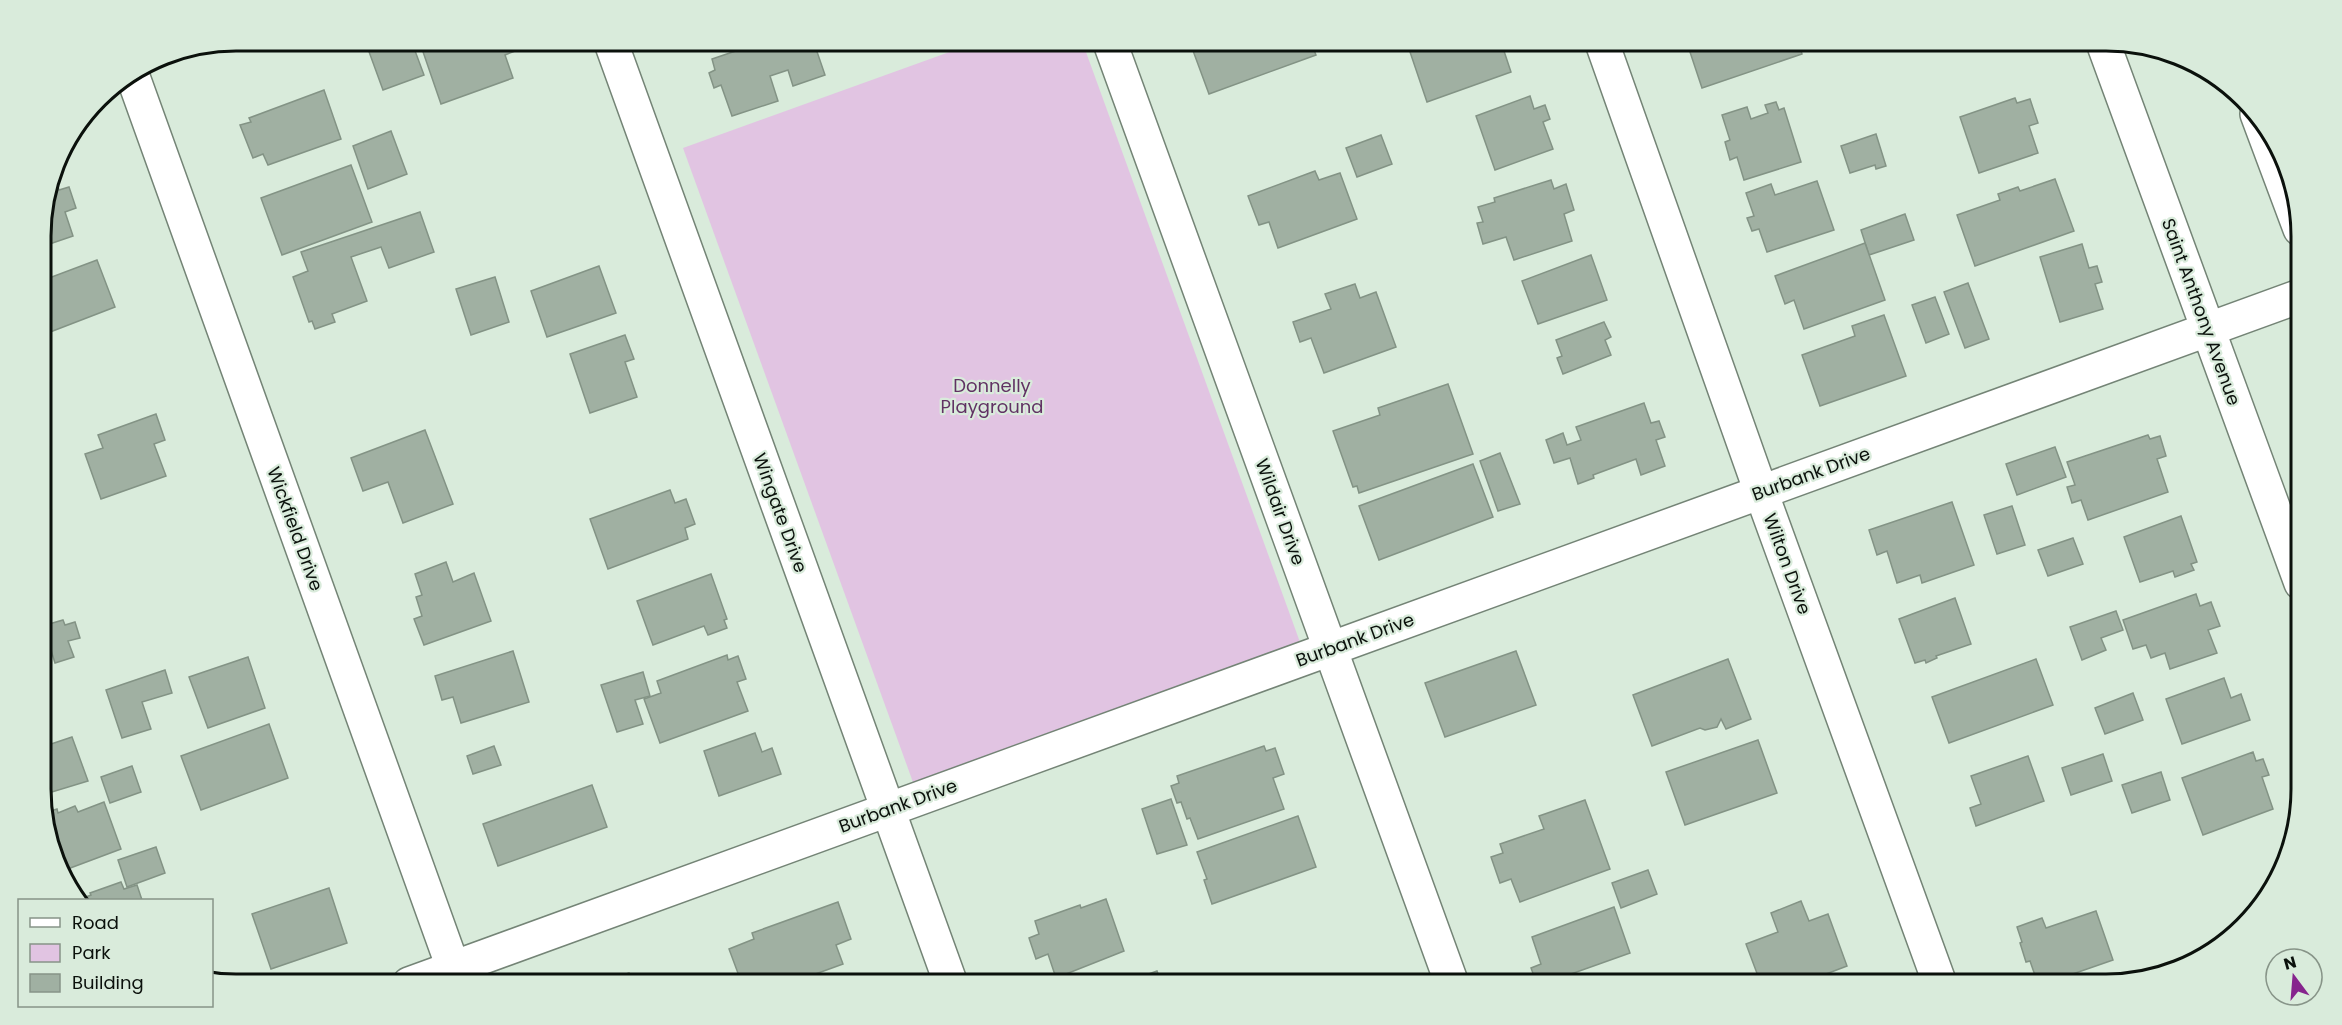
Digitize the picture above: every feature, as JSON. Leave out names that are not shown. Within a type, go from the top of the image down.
[{"type":"street","name":"Wingate Drive","points":[[614,51],[947,974]]},
{"type":"street","name":"Wildair Drive","points":[[1113,51],[1448,974]]},
{"type":"street","name":"Wilton Drive","points":[[1605,51],[1761,492],[1936,974]]},
{"type":"street","name":"Saint Anthony Avenue","points":[[2106,51],[2291,556]]},
{"type":"street","name":"Wickfield Drive","points":[[135,81],[455,974]]},
{"type":"street","points":[[2273,158],[2285,190]]},
{"type":"street","name":"Burbank Drive","points":[[464,974],[887,810],[2291,299]]},
{"type":"green space","name":"Donnelly Playground","points":[[952,51],[1086,51],[1301,645],[914,785],[683,148]]},
{"type":"building","points":[[369,51],[415,51],[424,75],[383,90]]},
{"type":"building","points":[[423,51],[515,51],[505,55],[513,78],[441,104]]},
{"type":"building","points":[[736,51],[817,51],[825,75],[793,86],[788,70],[770,76],[778,101],[732,116],[721,85],[714,88],[709,73],[715,70],[712,59]]},
{"type":"building","points":[[1193,51],[1314,51],[1316,55],[1209,94]]},
{"type":"building","points":[[1410,51],[1504,51],[1511,72],[1427,102]]},
{"type":"building","points":[[1690,51],[1801,51],[1802,54],[1702,88]]},
{"type":"building","points":[[324,90],[341,139],[268,165],[263,154],[253,158],[240,125],[251,122],[249,118]]},
{"type":"building","points":[[1530,96],[1534,109],[1545,105],[1550,119],[1543,122],[1553,149],[1495,170],[1476,116]]},
{"type":"building","points":[[2015,98],[2017,103],[2030,99],[2038,123],[2029,126],[2038,153],[1979,173],[1960,117]]},
{"type":"building","points":[[1776,102],[1779,110],[1784,108],[1801,162],[1744,180],[1737,157],[1730,160],[1725,142],[1730,140],[1722,115],[1747,107],[1751,119],[1768,113],[1765,105]]},
{"type":"building","points":[[391,131],[407,174],[368,189],[353,146]]},
{"type":"building","points":[[1876,134],[1886,166],[1876,169],[1875,165],[1850,173],[1841,146]]},
{"type":"building","points":[[1381,135],[1392,164],[1357,177],[1346,148]]},
{"type":"building","points":[[351,165],[372,222],[282,255],[261,198]]},
{"type":"building","points":[[1315,171],[1319,180],[1340,173],[1357,219],[1278,248],[1269,222],[1259,225],[1248,196]]},
{"type":"building","points":[[2055,179],[2074,231],[1975,266],[1957,215],[2000,200],[1998,194],[2018,187],[2020,191]]},
{"type":"building","points":[[1551,180],[1554,189],[1566,184],[1574,210],[1564,214],[1572,241],[1514,260],[1506,237],[1483,244],[1477,223],[1483,222],[1478,207],[1495,202],[1494,198]]},
{"type":"building","points":[[1817,181],[1834,230],[1767,252],[1759,229],[1752,231],[1747,218],[1754,216],[1746,193],[1771,184],[1775,195]]},
{"type":"building","points":[[58,186],[59,190],[69,187],[76,208],[65,212],[73,236],[51,244],[51,224]]},
{"type":"building","points":[[420,212],[434,252],[389,268],[381,247],[351,257],[367,301],[332,314],[335,322],[315,329],[312,321],[309,322],[293,277],[308,271],[301,252]]},
{"type":"building","points":[[1905,214],[1914,240],[1869,255],[1861,230]]},
{"type":"building","points":[[1865,243],[1885,300],[1804,329],[1794,300],[1785,304],[1775,276]]},
{"type":"building","points":[[2082,244],[2089,268],[2097,266],[2102,282],[2095,284],[2103,309],[2060,322],[2040,257]]},
{"type":"building","points":[[1591,255],[1607,300],[1538,324],[1522,281]]},
{"type":"building","points":[[97,260],[115,307],[51,332],[51,277]]},
{"type":"building","points":[[599,266],[616,313],[547,337],[531,291]]},
{"type":"building","points":[[495,277],[509,322],[471,335],[456,289]]},
{"type":"building","points":[[1968,283],[1989,339],[1965,348],[1944,292]]},
{"type":"building","points":[[1355,284],[1360,298],[1376,292],[1396,347],[1324,373],[1311,338],[1300,342],[1293,322],[1331,309],[1325,294]]},
{"type":"building","points":[[1935,297],[1949,334],[1926,343],[1912,305]]},
{"type":"building","points":[[1884,315],[1906,376],[1820,406],[1802,355],[1855,336],[1852,326]]},
{"type":"building","points":[[1604,322],[1611,337],[1605,340],[1611,355],[1563,374],[1557,358],[1562,356],[1556,340]]},
{"type":"building","points":[[625,335],[634,359],[625,362],[637,397],[590,413],[570,354]]},
{"type":"building","points":[[1448,384],[1473,454],[1359,493],[1357,486],[1353,487],[1333,431],[1380,415],[1378,408]]},
{"type":"building","points":[[1644,403],[1651,423],[1659,421],[1665,437],[1656,440],[1665,466],[1641,475],[1636,459],[1593,475],[1594,478],[1578,484],[1570,458],[1554,463],[1546,440],[1563,433],[1567,445],[1581,440],[1576,427]]},
{"type":"building","points":[[156,414],[165,440],[154,444],[166,476],[101,499],[85,454],[103,448],[98,435]]},
{"type":"building","points":[[425,430],[453,504],[403,523],[388,482],[363,491],[351,458]]},
{"type":"building","points":[[2148,435],[2150,439],[2160,436],[2166,456],[2157,459],[2168,492],[2088,520],[2081,500],[2072,503],[2067,487],[2075,485],[2067,462]]},
{"type":"building","points":[[2055,447],[2066,477],[2017,495],[2006,464]]},
{"type":"building","points":[[1500,453],[1520,504],[1498,511],[1480,461]]},
{"type":"building","points":[[1473,464],[1493,517],[1379,560],[1359,506]]},
{"type":"building","points":[[670,490],[675,503],[686,499],[695,524],[685,528],[688,539],[608,569],[590,519]]},
{"type":"building","points":[[1952,502],[1974,565],[1922,583],[1920,575],[1897,583],[1887,551],[1877,555],[1869,530]]},
{"type":"building","points":[[2012,506],[2025,545],[1997,554],[1984,515]]},
{"type":"building","points":[[2181,516],[2197,562],[2191,564],[2194,570],[2175,577],[2173,571],[2140,582],[2124,537]]},
{"type":"building","points":[[2073,538],[2083,564],[2048,576],[2038,550]]},
{"type":"building","points":[[446,562],[453,582],[474,573],[491,621],[424,645],[414,619],[422,616],[416,597],[422,595],[415,574]]},
{"type":"building","points":[[711,574],[727,619],[724,620],[727,628],[708,635],[704,626],[653,645],[637,601]]},
{"type":"building","points":[[2196,594],[2200,606],[2211,602],[2220,626],[2208,630],[2217,653],[2170,669],[2165,653],[2151,658],[2146,645],[2133,649],[2123,620]]},
{"type":"building","points":[[1955,598],[1971,644],[1936,656],[1937,658],[1926,663],[1925,660],[1915,663],[1899,619]]},
{"type":"building","points":[[2116,611],[2123,630],[2101,638],[2106,650],[2082,660],[2070,627]]},
{"type":"building","points":[[63,620],[65,625],[75,622],[80,638],[68,641],[74,657],[55,663],[51,650],[51,623]]},
{"type":"building","points":[[513,651],[529,702],[461,723],[453,697],[442,700],[435,676]]},
{"type":"building","points":[[1516,651],[1536,705],[1445,737],[1425,683]]},
{"type":"building","points":[[727,655],[728,660],[738,656],[746,679],[737,682],[748,711],[660,743],[644,699],[661,693],[657,681]]},
{"type":"building","points":[[248,657],[265,708],[208,728],[189,677]]},
{"type":"building","points":[[1728,659],[1751,719],[1726,729],[1721,719],[1717,727],[1705,730],[1700,728],[1652,746],[1633,695]]},
{"type":"building","points":[[2036,659],[2053,705],[1949,743],[1932,697]]},
{"type":"building","points":[[165,670],[172,693],[142,702],[151,729],[122,738],[106,690]]},
{"type":"building","points":[[643,672],[650,696],[635,700],[643,724],[617,732],[601,685]]},
{"type":"building","points":[[2224,678],[2231,698],[2241,694],[2250,720],[2182,744],[2166,699]]},
{"type":"building","points":[[2133,693],[2143,720],[2105,734],[2095,708]]},
{"type":"building","points":[[269,724],[288,778],[201,810],[181,756]]},
{"type":"building","points":[[755,733],[762,752],[772,748],[781,774],[719,796],[704,751]]},
{"type":"building","points":[[72,737],[88,781],[51,792],[51,744]]},
{"type":"building","points":[[1758,740],[1777,793],[1685,825],[1666,772]]},
{"type":"building","points":[[494,746],[501,765],[473,774],[467,756]]},
{"type":"building","points":[[1264,746],[1266,751],[1275,748],[1284,774],[1273,778],[1284,809],[1198,839],[1190,818],[1187,819],[1181,802],[1177,803],[1171,786],[1179,783],[1177,776]]},
{"type":"building","points":[[2253,752],[2256,761],[2263,759],[2269,775],[2262,777],[2273,809],[2203,835],[2182,778]]},
{"type":"building","points":[[2103,754],[2112,781],[2071,795],[2062,768]]},
{"type":"building","points":[[2028,756],[2044,801],[1976,826],[1970,808],[1981,804],[1971,776]]},
{"type":"building","points":[[132,766],[141,792],[110,803],[101,777]]},
{"type":"building","points":[[2161,772],[2170,800],[2132,813],[2122,785]]},
{"type":"building","points":[[592,785],[607,827],[498,866],[483,824]]},
{"type":"building","points":[[1171,799],[1187,845],[1157,854],[1142,809]]},
{"type":"building","points":[[1585,800],[1610,869],[1520,902],[1511,879],[1500,883],[1491,857],[1503,853],[1500,844],[1544,829],[1539,816]]},
{"type":"building","points":[[104,802],[121,849],[69,868],[57,837],[53,810],[57,809],[58,813],[75,806],[78,812]]},
{"type":"building","points":[[1298,816],[1316,867],[1212,904],[1204,880],[1207,879],[1197,852]]},
{"type":"building","points":[[156,847],[165,873],[127,887],[118,860]]},
{"type":"building","points":[[1648,870],[1657,894],[1621,908],[1612,883]]},
{"type":"building","points":[[121,882],[124,889],[137,885],[142,899],[87,899],[86,897],[91,895],[90,893]]},
{"type":"building","points":[[329,888],[347,943],[271,969],[252,914]]},
{"type":"building","points":[[1106,899],[1124,951],[1066,974],[1055,974],[1048,954],[1036,959],[1029,938],[1039,934],[1035,921],[1080,905],[1081,908]]},
{"type":"building","points":[[1801,901],[1809,921],[1828,914],[1847,966],[1826,974],[1757,974],[1746,944],[1778,932],[1771,913]]},
{"type":"building","points":[[838,902],[851,939],[836,945],[843,964],[816,974],[738,974],[729,949],[754,939],[752,933]]},
{"type":"building","points":[[1614,907],[1630,953],[1571,974],[1533,974],[1531,968],[1541,964],[1532,937]]},
{"type":"building","points":[[2096,911],[2113,960],[2073,974],[2035,974],[2030,961],[2026,962],[2017,927],[2042,918],[2046,928]]}]
